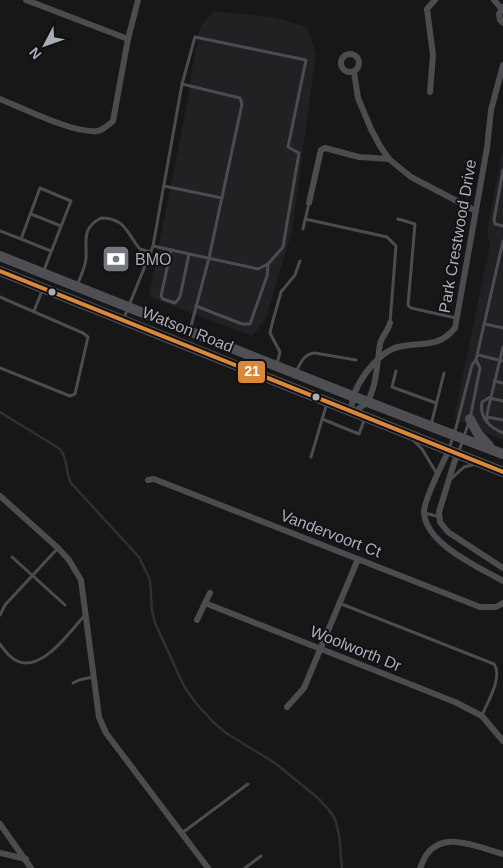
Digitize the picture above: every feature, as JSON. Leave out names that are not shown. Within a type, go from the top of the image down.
[{"type":"main road","name":"Watson Road","points":[[0,256],[498,452]]},
{"type":"main road","name":"Watson Road","points":[[0,271],[503,472]]},
{"type":"main road","points":[[470,419],[478,434],[498,452]]},
{"type":"street","points":[[26,0],[128,39]]},
{"type":"street","points":[[0,99],[81,131],[98,131],[106,128],[113,121],[128,39],[138,0]]},
{"type":"street","points":[[430,92],[433,55],[427,9],[435,0]]},
{"type":"street","points":[[494,0],[502,8],[499,17],[503,22]]},
{"type":"street","name":"Park Crestwood Drive","points":[[352,396],[356,386],[379,358],[396,347],[428,344],[442,340],[455,328],[487,148],[491,110],[503,66]]},
{"type":"street","points":[[354,72],[358,98],[371,129],[389,159],[411,177],[476,211]]},
{"type":"street","points":[[309,203],[321,150],[325,148],[359,157],[389,159]]},
{"type":"street","points":[[352,396],[350,404],[352,412],[367,402],[379,358],[382,338],[390,324]]},
{"type":"street","points":[[453,452],[438,475],[424,512],[427,524],[434,536],[443,545],[503,581]]},
{"type":"street","points":[[453,452],[454,463],[439,512],[440,522],[448,532],[503,568]]},
{"type":"street","name":"Vandervoort Ct","points":[[148,480],[154,479],[480,607],[496,608],[503,603]]},
{"type":"street","points":[[0,496],[58,548],[69,560],[81,580],[99,717],[106,733],[208,868]]},
{"type":"street","points":[[287,707],[304,688],[358,559]]},
{"type":"street","points":[[198,620],[210,593]]},
{"type":"street","name":"Woolworth Dr","points":[[205,603],[455,702],[482,716],[503,742]]},
{"type":"street","points":[[0,824],[32,868]]},
{"type":"street","points":[[420,868],[425,857],[433,848],[442,843],[452,841],[503,854]]},
{"type":"street","points":[[0,853],[26,859]]},
{"type":"lane","points":[[123,320],[153,246],[182,84],[195,37],[306,60],[288,146],[299,153],[283,248],[268,264],[258,269],[153,246]]},
{"type":"lane","points":[[182,84],[240,98],[242,104],[209,258],[190,331]]},
{"type":"lane","points":[[503,170],[494,220],[495,224],[503,226]]},
{"type":"lane","points":[[164,186],[222,198]]},
{"type":"lane","points":[[21,239],[40,188],[71,201],[43,273]]},
{"type":"lane","points":[[303,229],[309,203]]},
{"type":"lane","points":[[31,214],[61,226]]},
{"type":"lane","points":[[76,286],[86,259],[85,242],[87,234],[92,226],[101,218],[113,220],[120,224],[131,233],[140,249],[151,252]]},
{"type":"lane","points":[[305,219],[387,237],[396,246],[390,324]]},
{"type":"lane","points":[[398,219],[416,224],[408,305],[411,308],[456,318]]},
{"type":"lane","points":[[0,231],[51,251]]},
{"type":"lane","points":[[453,452],[459,437],[472,366],[478,355],[503,240]]},
{"type":"lane","points":[[171,250],[161,296],[163,299],[175,303],[180,298],[189,254]]},
{"type":"lane","points":[[276,365],[280,352],[270,333],[272,324],[281,292],[298,270],[300,261]]},
{"type":"lane","points":[[196,306],[242,324],[250,324],[267,276],[268,264]]},
{"type":"lane","points":[[34,311],[43,288]]},
{"type":"lane","points":[[0,297],[83,332],[88,337],[75,394],[70,396],[0,368]]},
{"type":"lane","points":[[484,324],[503,328]]},
{"type":"lane","points":[[503,347],[501,361],[490,398],[487,419],[491,427],[503,433]]},
{"type":"lane","points":[[296,373],[301,361],[310,354],[315,353],[356,360]]},
{"type":"lane","points":[[478,355],[501,361]]},
{"type":"lane","points":[[453,452],[459,437],[470,419],[480,368],[476,360]]},
{"type":"lane","points":[[396,371],[392,387],[436,403]]},
{"type":"lane","points":[[431,426],[444,373]]},
{"type":"lane","points":[[494,381],[503,383]]},
{"type":"lane","points":[[503,401],[490,398],[482,402],[480,411],[482,416],[487,419],[503,420]]},
{"type":"lane","points":[[311,457],[328,402]]},
{"type":"lane","points":[[322,420],[359,434],[366,418]]},
{"type":"lane","points":[[408,434],[422,449],[438,475]]},
{"type":"lane","points":[[449,480],[464,467],[480,462]]},
{"type":"lane","points":[[424,512],[440,517]]},
{"type":"lane","points":[[0,615],[6,605],[58,548]]},
{"type":"lane","points":[[12,558],[65,606]]},
{"type":"lane","points":[[339,603],[494,664],[498,668],[500,678],[482,716]]},
{"type":"lane","points":[[0,644],[17,661],[35,662],[48,655],[86,614]]},
{"type":"lane","points":[[73,683],[94,677]]},
{"type":"lane","points":[[182,833],[248,784]]},
{"type":"lane","points":[[245,868],[261,856]]},
{"type":"shaded area","points":[[214,11],[276,18],[307,27],[316,53],[292,231],[266,318],[252,336],[149,296],[189,94],[200,27]]},
{"type":"shaded area","points":[[503,148],[503,440],[454,419],[490,244],[487,232]]},
{"type":"waterway","points":[[0,412],[60,449],[63,453],[71,483],[139,557],[150,580],[152,611],[155,623],[184,686],[213,722],[226,733],[275,763],[318,798],[329,810],[335,819],[339,834],[342,868]]},
{"type":"transit line","name":"21","points":[[0,271],[503,472]]},
{"type":"place","name":"BMO","points":[[116,259]]}]
